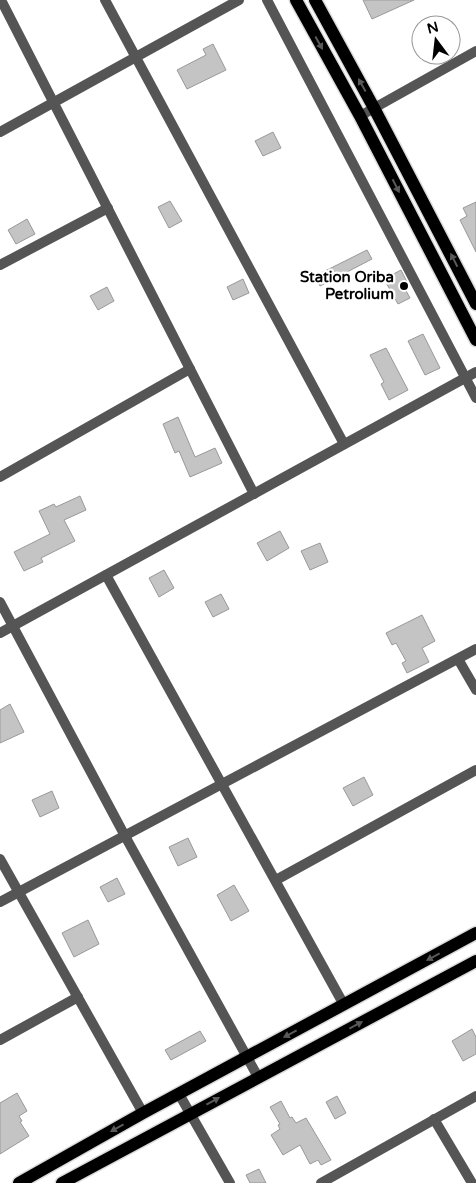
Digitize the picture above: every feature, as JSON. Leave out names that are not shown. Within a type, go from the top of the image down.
[{"type":"main road","points":[[296,0],[360,116],[476,340]]},
{"type":"main road","points":[[315,0],[374,108],[476,304]]},
{"type":"main road","points":[[19,1183],[143,1113],[476,934]]},
{"type":"main road","points":[[62,1183],[476,961]]},
{"type":"street","points":[[1,0],[254,494]]},
{"type":"street","points":[[105,0],[344,444]]},
{"type":"street","points":[[0,132],[239,0]]},
{"type":"street","points":[[266,0],[476,398]]},
{"type":"street","points":[[360,116],[476,51]]},
{"type":"street","points":[[0,265],[108,208]]},
{"type":"street","points":[[0,477],[190,368]]},
{"type":"street","points":[[0,633],[476,372]]},
{"type":"street","points":[[106,575],[344,1005]]},
{"type":"street","points":[[0,602],[125,836],[258,1077]]},
{"type":"street","points":[[0,902],[476,649]]},
{"type":"street","points":[[458,659],[476,690]]},
{"type":"street","points":[[276,880],[476,770]]},
{"type":"street","points":[[0,858],[143,1113]]},
{"type":"street","points":[[0,1040],[78,997]]},
{"type":"street","points":[[179,1094],[230,1183]]},
{"type":"street","points":[[321,1183],[476,1096]]},
{"type":"street","points":[[434,1119],[472,1183]]},
{"type":"building","points":[[363,0],[414,0],[372,19]]},
{"type":"building","points":[[213,44],[226,70],[187,89],[177,70],[206,55],[203,49]]},
{"type":"building","points":[[273,132],[281,148],[263,156],[255,141]]},
{"type":"building","points":[[170,201],[182,221],[169,228],[158,207]]},
{"type":"building","points":[[476,202],[476,252],[460,220],[467,216],[463,208]]},
{"type":"building","points":[[27,219],[35,234],[16,244],[8,230]]},
{"type":"building","points":[[367,250],[372,259],[320,286],[315,276]]},
{"type":"building","points":[[401,270],[407,282],[403,285],[410,298],[398,304],[384,279]]},
{"type":"building","points":[[243,279],[249,293],[233,300],[227,287]]},
{"type":"building","points":[[107,287],[114,301],[98,310],[90,296]]},
{"type":"building","points":[[423,334],[440,368],[425,375],[408,341]]},
{"type":"building","points":[[386,348],[408,390],[389,400],[381,384],[384,382],[370,355]]},
{"type":"building","points":[[178,417],[195,457],[215,448],[222,463],[190,477],[179,451],[175,453],[163,424]]},
{"type":"building","points":[[80,496],[86,510],[64,520],[75,541],[41,558],[43,562],[24,571],[14,552],[50,534],[39,511],[54,504],[56,507]]},
{"type":"building","points":[[280,531],[289,548],[267,561],[257,543]]},
{"type":"building","points":[[320,543],[328,562],[310,570],[301,551]]},
{"type":"building","points":[[164,570],[174,588],[159,597],[149,578]]},
{"type":"building","points":[[221,594],[229,609],[213,617],[205,602]]},
{"type":"building","points":[[422,615],[435,641],[422,648],[429,662],[407,673],[402,663],[406,661],[396,643],[392,645],[386,633]]},
{"type":"building","points":[[10,704],[24,732],[0,743],[0,710]]},
{"type":"building","points":[[364,777],[373,795],[353,806],[343,788]]},
{"type":"building","points":[[52,791],[59,808],[40,817],[32,800]]},
{"type":"building","points":[[188,838],[197,857],[178,866],[169,847]]},
{"type":"building","points":[[117,878],[125,894],[108,902],[100,887]]},
{"type":"building","points":[[234,885],[249,911],[231,921],[217,895]]},
{"type":"building","points":[[88,920],[99,944],[74,957],[62,933]]},
{"type":"building","points":[[472,1029],[476,1037],[476,1054],[463,1061],[452,1041]]},
{"type":"building","points":[[200,1031],[206,1041],[171,1060],[165,1050]]},
{"type":"building","points":[[17,1093],[27,1111],[19,1116],[22,1121],[20,1122],[29,1136],[0,1154],[0,1103]]},
{"type":"building","points":[[337,1096],[346,1113],[335,1119],[326,1102]]},
{"type":"building","points":[[281,1101],[290,1118],[292,1117],[296,1123],[306,1118],[331,1160],[321,1165],[318,1160],[310,1164],[300,1145],[283,1155],[271,1135],[280,1129],[278,1125],[280,1124],[270,1107]]},
{"type":"building","points":[[259,1169],[266,1183],[250,1183],[246,1175]]},
{"type":"place","name":"Station Oriba Petrolium","points":[[404,286]]}]
